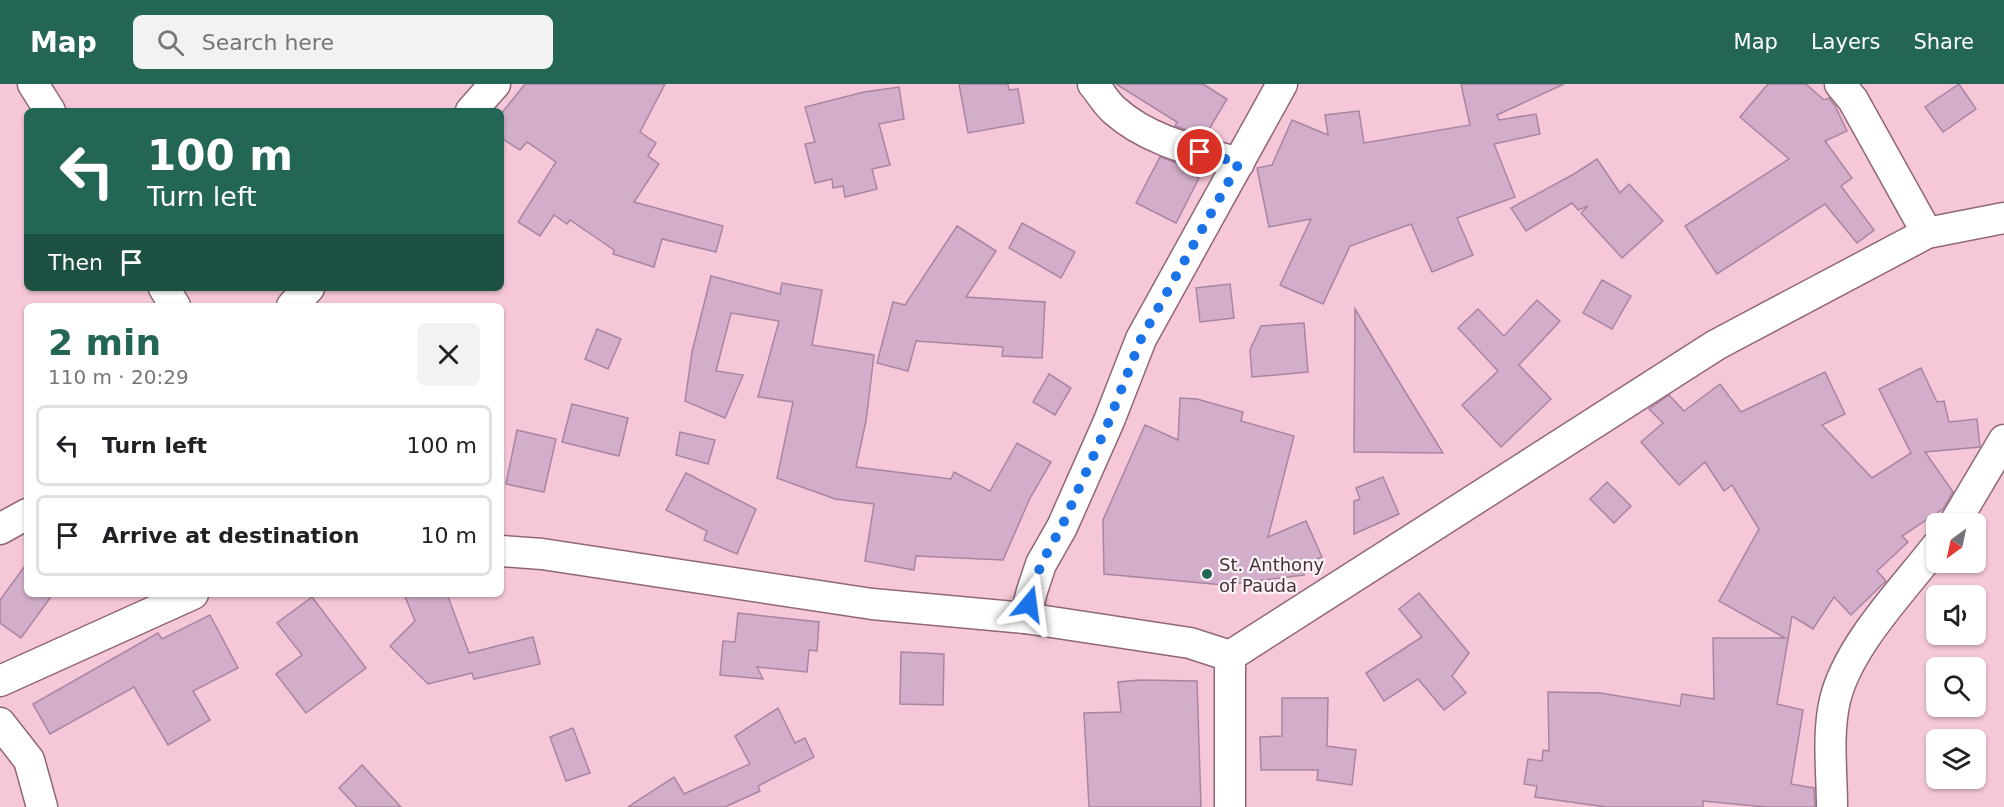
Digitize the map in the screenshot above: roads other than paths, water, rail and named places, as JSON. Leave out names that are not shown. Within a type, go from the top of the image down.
[{"type":"street","points":[[33,84],[48,108]]},
{"type":"street","points":[[474,108],[495,84]]},
{"type":"street","points":[[1093,84],[1114,110],[1150,134],[1181,147],[1239,163]]},
{"type":"street","points":[[1025,618],[1041,564],[1062,526],[1109,421],[1141,339],[1282,84]]},
{"type":"street","points":[[1840,84],[1853,100],[1927,232]]},
{"type":"street","points":[[504,551],[542,554],[873,604],[1025,618],[1190,644],[1230,656],[1716,345],[1927,232],[2004,218]]},
{"type":"street","points":[[295,303],[306,291]]},
{"type":"street","points":[[1961,513],[2004,440]]},
{"type":"street","points":[[0,529],[24,516]]},
{"type":"street","points":[[1833,807],[1832,725],[1835,700],[1852,655],[1926,560]]},
{"type":"street","points":[[0,681],[186,597]]},
{"type":"street","points":[[1230,656],[1230,807]]},
{"type":"street","points":[[0,723],[29,760],[42,807]]},
{"type":"place","name":"St. Anthony of Pauda","points":[[1207,574]]}]
